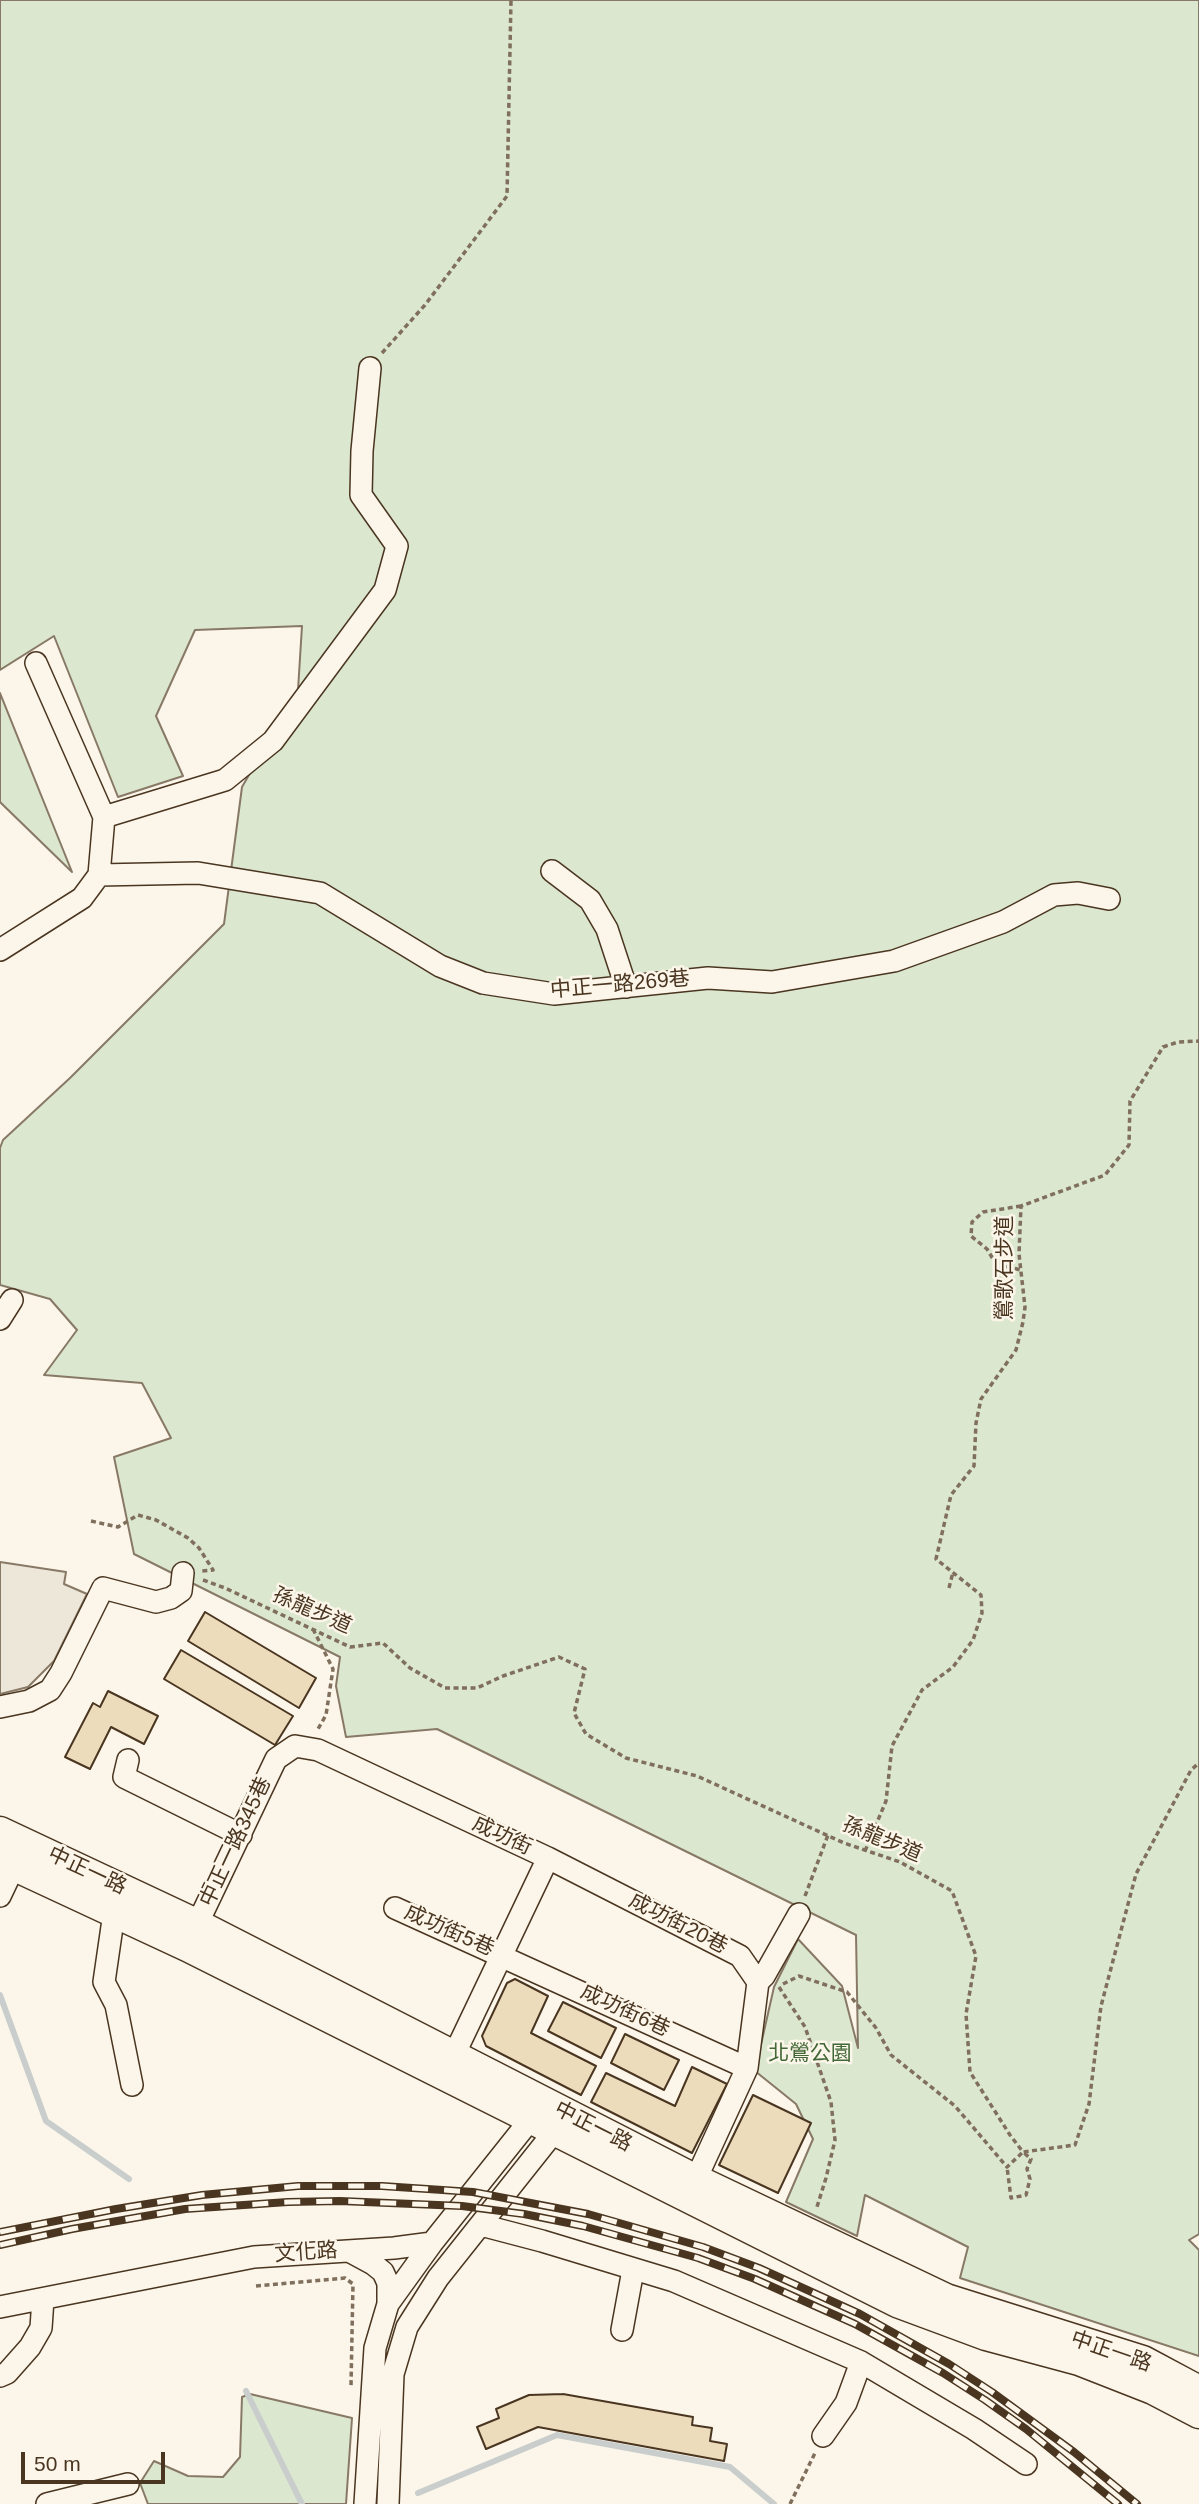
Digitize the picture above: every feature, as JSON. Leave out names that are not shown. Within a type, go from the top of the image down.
[{"type":"main road","name":"中正一路","points":[[10,1850],[454,2055],[546,2120],[696,2179],[946,2298],[1143,2360],[1199,2390]]},
{"type":"main road","name":"中正一路","points":[[10,1850],[114,1913],[192,1935],[897,2303],[986,2336],[1079,2361],[1153,2390],[1199,2414]]},
{"type":"street","points":[[104,817],[225,780],[273,741],[385,590],[397,546],[361,495],[362,439],[370,368]]},
{"type":"street","points":[[0,950],[82,898],[99,875],[104,817],[36,663]]},
{"type":"street","points":[[552,871],[590,900],[607,929],[625,987]]},
{"type":"street","name":"中正一路269巷","points":[[99,875],[198,873],[320,893],[440,966],[483,983],[554,994],[708,978],[772,982],[894,961],[1003,922],[1054,895],[1078,893],[1109,899]]},
{"type":"street","points":[[0,1319],[12,1300]]},
{"type":"street","points":[[0,1707],[29,1701],[50,1690],[103,1588],[156,1602],[171,1598],[181,1591],[183,1573]]},
{"type":"street","name":"中正一路345巷","points":[[192,1935],[276,1759],[300,1747]]},
{"type":"street","name":"成功街","points":[[300,1747],[318,1750],[548,1857],[454,2055]]},
{"type":"street","points":[[128,1760],[124,1777],[241,1835]]},
{"type":"street","points":[[0,1896],[10,1850]]},
{"type":"street","name":"成功街20巷","points":[[548,1857],[740,1956],[768,1981]]},
{"type":"street","name":"成功街5巷","points":[[396,1908],[503,1955]]},
{"type":"street","points":[[114,1913],[104,1982],[116,2005],[132,2085]]},
{"type":"street","points":[[696,2179],[747,2068],[768,1981],[799,1914]]},
{"type":"street","name":"成功街6巷","points":[[503,1955],[747,2068]]},
{"type":"street","points":[[388,2504],[393,2374],[401,2341],[415,2312],[438,2278],[481,2225],[546,2120]]},
{"type":"street","points":[[388,2304],[432,2243],[546,2120]]},
{"type":"street","points":[[481,2225],[674,2281],[861,2362],[974,2429],[1026,2464]]},
{"type":"street","name":"文化路","points":[[0,2307],[254,2257],[432,2243]]},
{"type":"street","points":[[349,2250],[383,2272],[388,2283],[388,2304],[375,2348],[365,2504]]},
{"type":"street","points":[[622,2330],[633,2270]]},
{"type":"street","points":[[0,2376],[7,2373],[30,2347],[41,2328],[43,2299]]},
{"type":"street","points":[[823,2436],[846,2403],[861,2362]]},
{"type":"street","points":[[47,2504],[128,2484]]},
{"type":"path","points":[[370,368],[425,304],[507,195],[511,0]]},
{"type":"path","name":"鶯歌石步道","points":[[865,1851],[886,1801],[892,1746],[922,1690],[953,1667],[973,1640],[982,1613],[981,1595],[936,1559],[951,1495],[974,1466],[976,1423],[981,1399],[1016,1350],[1025,1307],[1019,1254],[1020,1206],[1105,1175],[1129,1145],[1130,1101],[1163,1047],[1178,1042],[1199,1041]]},
{"type":"path","points":[[1020,1206],[983,1212],[972,1223],[971,1236],[987,1249],[999,1269],[1008,1267],[1021,1270]]},
{"type":"path","points":[[91,1521],[118,1527],[138,1515],[147,1517],[188,1538],[199,1548]]},
{"type":"path","points":[[949,1587],[953,1572]]},
{"type":"path","name":"孫龍步道","points":[[183,1573],[225,1588],[350,1647],[383,1643],[410,1668],[446,1688],[477,1688],[559,1657],[585,1669],[574,1713],[586,1734],[626,1758],[697,1776],[865,1851],[900,1862],[952,1891],[976,1956],[965,2014],[970,2072],[1023,2152]]},
{"type":"path","points":[[300,1747],[326,1715],[333,1669],[312,1628]]},
{"type":"path","points":[[1007,2167],[1023,2152],[1075,2145],[1089,2104],[1101,2006],[1136,1874],[1191,1769],[1199,1763]]},
{"type":"path","points":[[799,1914],[828,1835]]},
{"type":"path","points":[[768,1981],[799,1976],[847,1992],[876,2028],[891,2055],[955,2106],[1007,2167],[1011,2198],[1026,2194],[1030,2179],[1027,2169],[1031,2158],[1023,2152]]},
{"type":"path","points":[[768,1981],[778,1985],[804,2027],[831,2102],[835,2140],[827,2178],[816,2208],[817,2236]]},
{"type":"path","points":[[256,2286],[345,2278],[353,2284],[350,2393]]},
{"type":"path","points":[[353,2315],[363,2315]]},
{"type":"path","points":[[790,2504],[823,2436]]},
{"type":"green space","name":"北鶯公園","points":[[0,0],[1199,0],[1199,2234],[1189,2240],[1199,2250],[1199,2356],[960,2278],[968,2247],[865,2195],[857,2236],[786,2202],[813,2139],[796,2104],[755,2071],[774,1987],[798,1939],[842,1986],[858,2048],[856,1935],[437,1729],[346,1737],[336,1686],[340,1657],[134,1554],[114,1457],[171,1438],[142,1383],[44,1375],[77,1330],[50,1299],[0,1285],[0,1148],[3,1140],[70,1078],[224,924],[242,787],[298,690],[302,626],[195,630],[156,716],[183,776],[118,797],[54,636],[0,670]]},
{"type":"green space","points":[[0,693],[72,872],[0,802]]},
{"type":"green space","points":[[250,2394],[352,2418],[346,2504],[148,2504],[140,2483],[154,2461],[188,2476],[223,2477],[240,2457],[242,2397]]},
{"type":"shaded area","points":[[0,1562],[66,1572],[64,1584],[87,1594],[54,1661],[28,1687],[0,1694]]},
{"type":"building","points":[[205,1612],[316,1678],[299,1708],[188,1641]]},
{"type":"building","points":[[181,1650],[293,1716],[275,1745],[164,1679]]},
{"type":"building","points":[[108,1691],[158,1716],[144,1744],[111,1727],[90,1769],[65,1757],[93,1703],[100,1707]]},
{"type":"building","points":[[515,1979],[548,1996],[531,2033],[596,2066],[581,2095],[486,2046],[482,2036],[507,1983]]},
{"type":"building","points":[[563,2002],[616,2028],[601,2058],[548,2031]]},
{"type":"building","points":[[625,2034],[679,2060],[664,2090],[611,2063]]},
{"type":"building","points":[[692,2067],[727,2084],[692,2153],[591,2102],[606,2073],[675,2106]]},
{"type":"building","points":[[753,2095],[811,2123],[778,2193],[719,2165]]},
{"type":"building","points":[[563,2394],[693,2417],[692,2425],[712,2428],[710,2441],[727,2444],[724,2461],[538,2427],[486,2449],[477,2427],[499,2418],[496,2409],[529,2395]]},
{"type":"waterway","points":[[0,1995],[46,2121],[129,2179]]},
{"type":"waterway","points":[[246,2391],[302,2504]]},
{"type":"waterway","points":[[418,2493],[557,2435],[730,2467],[774,2504]]},
{"type":"railway","points":[[0,2232],[202,2195],[298,2186],[382,2186],[473,2192],[588,2214],[703,2247],[759,2268],[860,2314],[949,2364],[992,2392],[1074,2452],[1137,2504]]},
{"type":"railway","points":[[0,2245],[185,2209],[288,2202],[340,2201],[462,2206],[524,2214],[583,2226],[698,2258],[755,2279],[855,2324],[943,2373],[985,2400],[1026,2429],[1118,2504]]}]
